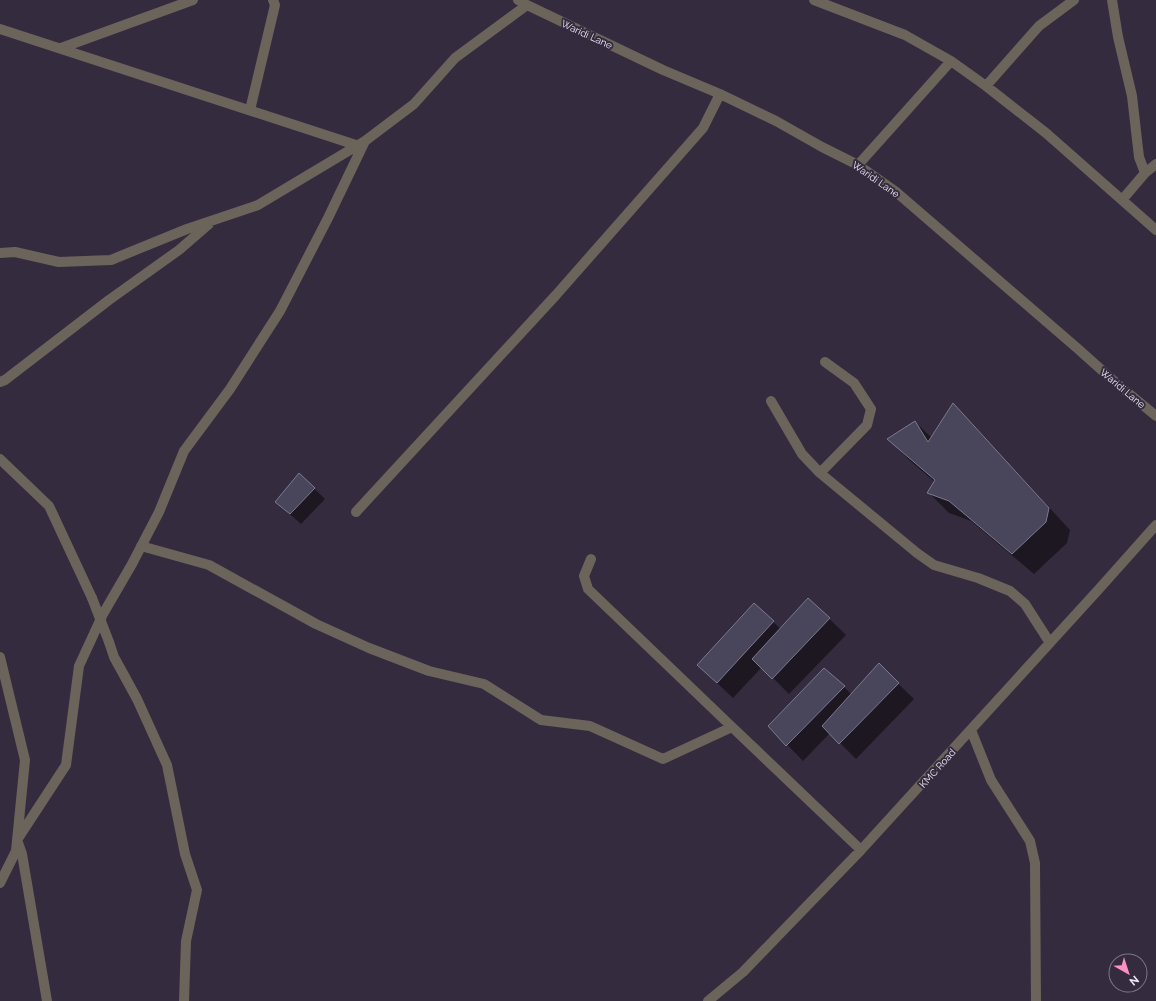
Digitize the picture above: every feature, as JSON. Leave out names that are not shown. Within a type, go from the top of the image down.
[{"type":"street","points":[[61,48],[193,0]]},
{"type":"street","points":[[250,110],[275,5],[273,0]]},
{"type":"street","points":[[814,0],[905,35],[951,61],[986,86],[1046,133],[1156,230]]},
{"type":"street","points":[[986,86],[1039,26],[1074,0]]},
{"type":"street","points":[[1112,0],[1118,37],[1132,96],[1139,157],[1145,173]]},
{"type":"street","points":[[0,252],[15,252],[59,262],[111,260],[187,229],[258,205],[362,143],[414,104],[455,58],[522,3]]},
{"type":"street","name":"Waridi Lane","points":[[522,3],[663,70],[720,94],[776,121],[858,165],[895,191],[1156,416]]},
{"type":"street","points":[[0,29],[250,110],[362,143]]},
{"type":"street","points":[[858,165],[951,61]]},
{"type":"street","points":[[356,512],[556,295],[703,128],[720,94]]},
{"type":"street","points":[[17,840],[66,765],[79,666],[103,614],[142,546],[159,512],[184,451],[230,389],[280,311],[328,218],[362,143]]},
{"type":"street","points":[[1122,200],[1145,173],[1156,164]]},
{"type":"street","points":[[0,382],[5,380],[109,300],[179,250],[214,220]]},
{"type":"street","points":[[820,472],[867,425],[871,409],[854,384],[825,362]]},
{"type":"street","points":[[771,402],[802,454],[820,472],[911,548],[934,565],[978,578],[1010,591],[1025,604],[1050,643]]},
{"type":"street","points":[[0,459],[49,506],[92,598],[114,657],[137,699],[166,766],[185,854],[196,890],[186,941],[184,1001]]},
{"type":"street","name":"KMC Road","points":[[708,1001],[743,972],[861,850],[1156,525]]},
{"type":"street","points":[[142,546],[209,565],[316,624],[369,648],[429,671],[484,684],[541,720],[590,726],[663,759],[732,727]]},
{"type":"street","points":[[591,559],[584,576],[588,588],[861,850]]},
{"type":"street","points":[[0,657],[25,760],[16,851],[0,883]]},
{"type":"street","points":[[971,730],[990,780],[1030,842],[1035,863],[1036,1001]]},
{"type":"street","points":[[17,840],[22,854],[47,1001]]},
{"type":"building","points":[[953,403],[1049,508],[1046,522],[1012,554],[949,501],[927,493],[935,480],[887,439],[915,421],[928,442]]},
{"type":"building","points":[[299,473],[315,488],[290,514],[275,502]]},
{"type":"building","points":[[808,598],[830,618],[772,679],[752,659]]},
{"type":"building","points":[[754,603],[774,621],[717,683],[697,665]]},
{"type":"building","points":[[879,663],[899,683],[839,744],[822,726]]},
{"type":"building","points":[[824,668],[845,686],[786,746],[768,726]]}]
